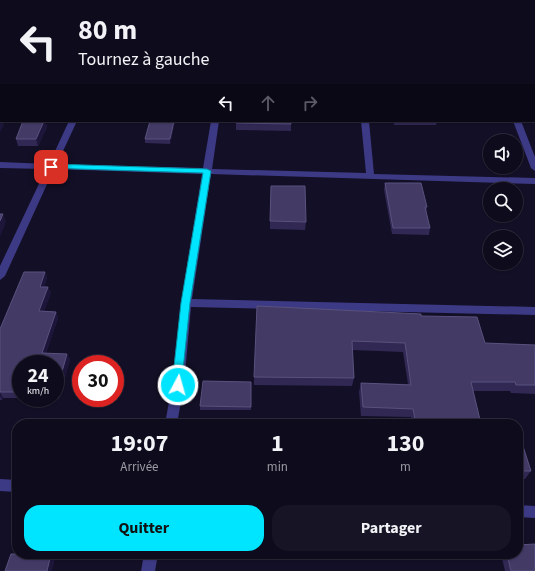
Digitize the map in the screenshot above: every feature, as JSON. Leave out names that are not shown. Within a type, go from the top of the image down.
[{"type":"street","points":[[0,276],[73,122]]},
{"type":"street","points":[[172,419],[178,385],[186,303],[215,122]]},
{"type":"street","points":[[365,122],[370,176]]},
{"type":"street","points":[[517,122],[535,168]]},
{"type":"street","points":[[0,165],[535,181]]},
{"type":"street","points":[[186,303],[535,311]]},
{"type":"street","points":[[0,486],[12,486]]},
{"type":"street","points":[[523,511],[535,512]]},
{"type":"street","points":[[148,571],[150,559]]},
{"type":"building","points":[[23,122],[44,122],[36,139],[16,139]]},
{"type":"building","points":[[150,122],[174,122],[170,139],[145,139]]},
{"type":"building","points":[[291,122],[291,124],[236,123]]},
{"type":"building","points":[[385,183],[421,183],[430,228],[393,228]]},
{"type":"building","points":[[271,186],[305,186],[306,222],[270,221]]},
{"type":"building","points":[[0,214],[3,214],[0,221]]},
{"type":"building","points":[[24,272],[45,272],[40,287],[48,287],[39,311],[56,312],[42,353],[67,354],[64,365],[64,355],[12,355],[12,392],[0,392],[0,329]]},
{"type":"building","points":[[257,306],[421,314],[421,316],[477,317],[485,343],[535,345],[535,385],[516,385],[515,382],[471,382],[480,419],[415,419],[413,409],[363,407],[361,383],[411,385],[405,343],[352,341],[354,378],[254,377]]},
{"type":"building","points":[[203,381],[251,382],[251,407],[200,406]]},
{"type":"building","points":[[523,446],[531,471],[523,471]]},
{"type":"building","points":[[535,544],[535,571],[511,571],[508,559],[523,559],[523,545]]},
{"type":"building","points":[[11,554],[12,559],[50,559],[47,571],[5,571]]},
{"type":"route","points":[[51,167],[207,171],[186,303],[178,385]]}]
